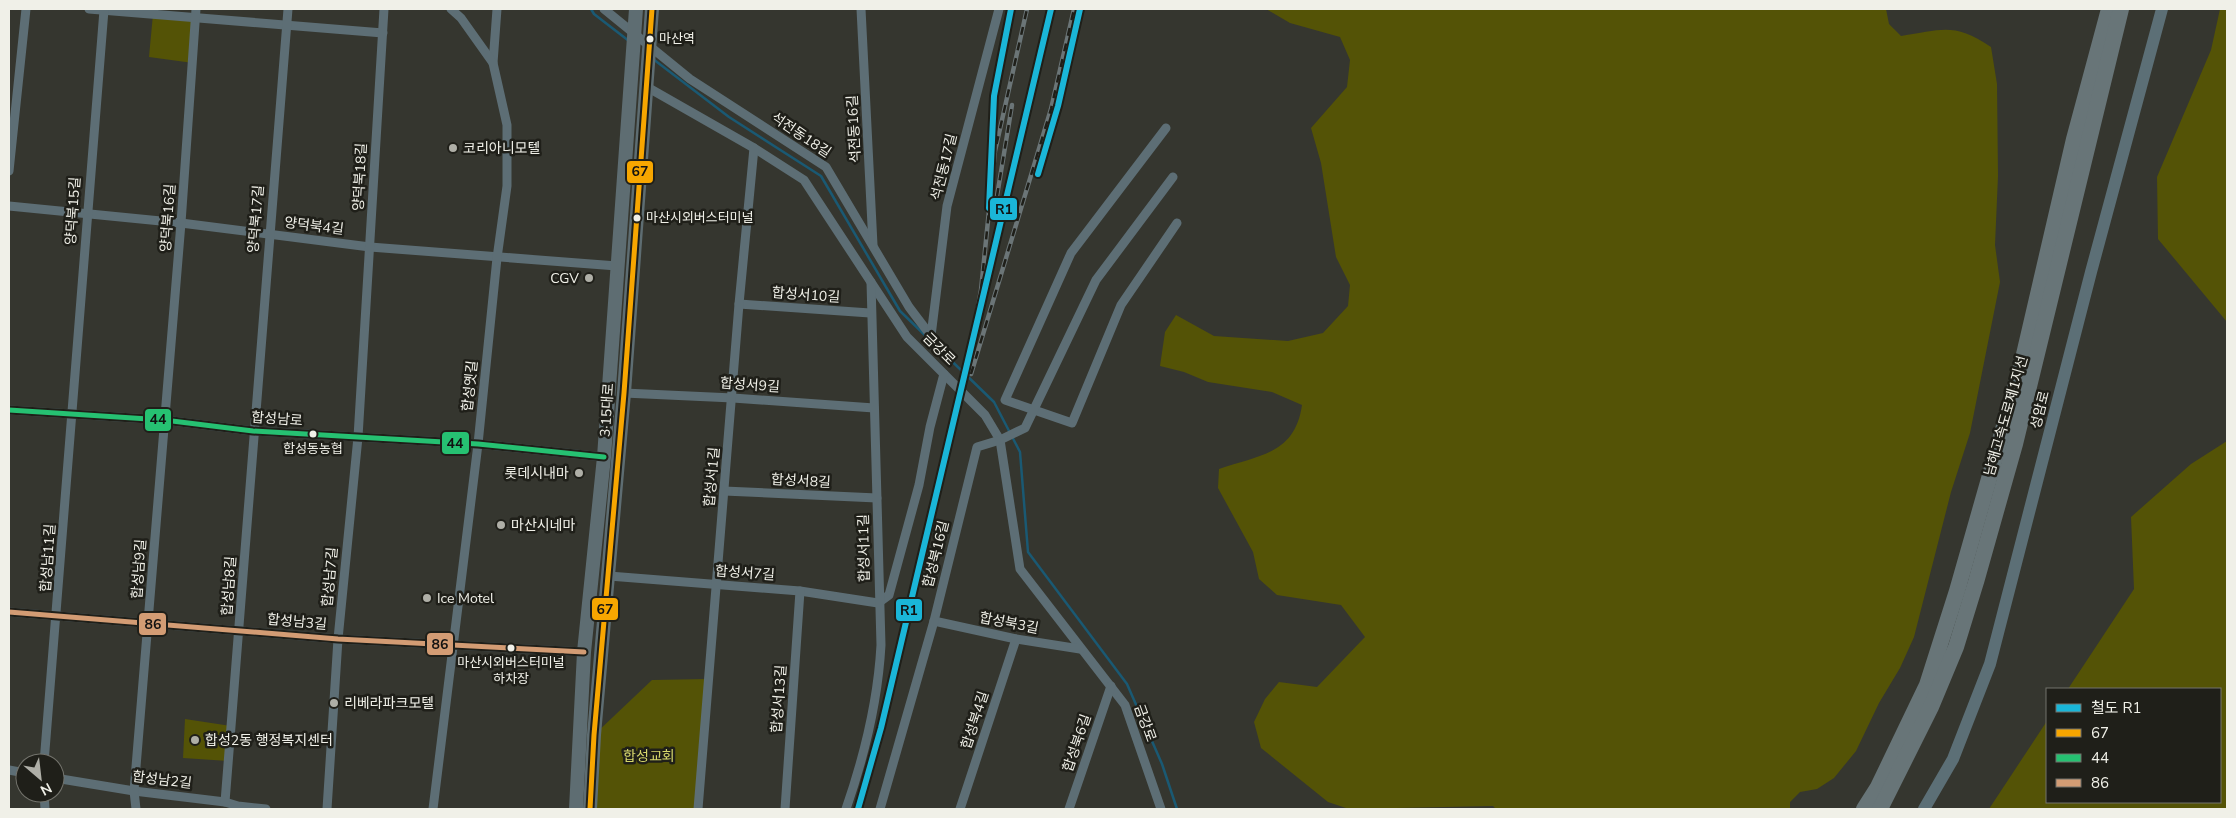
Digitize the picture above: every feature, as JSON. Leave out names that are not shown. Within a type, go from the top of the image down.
[{"type":"highway","name":"남해고속도로제1지선","points":[[1864,809],[1878,787],[1927,685],[1957,591],[2022,363],[2065,176],[2109,9]]},
{"type":"highway","name":"남해고속도로제1지선","points":[[1880,809],[1931,707],[1956,647],[1976,582],[2015,444],[2121,9]]},
{"type":"main road","points":[[634,35],[636,9]]},
{"type":"main road","points":[[649,47],[652,9]]},
{"type":"main road","name":"성암로","points":[[1924,809],[1953,759],[1990,664],[2091,272],[2162,9]]},
{"type":"main road","name":"3·15대로","points":[[576,809],[584,652],[604,457],[634,35]]},
{"type":"main road","name":"3·15대로","points":[[590,809],[594,735],[624,393],[649,47]]},
{"type":"street","points":[[9,171],[26,9]]},
{"type":"street","points":[[89,9],[196,13],[287,26],[383,33]]},
{"type":"street","name":"양덕북17길","points":[[253,432],[288,9]]},
{"type":"street","name":"양덕북18길","points":[[358,437],[384,9]]},
{"type":"street","name":"합성옛길","points":[[432,809],[478,444],[497,258],[507,186],[507,125],[493,63],[461,18],[451,9]]},
{"type":"street","points":[[493,63],[497,9]]},
{"type":"street","name":"석전동18길","points":[[604,9],[690,79],[826,167],[909,307],[931,336]]},
{"type":"street","name":"석전동16길","points":[[861,9],[874,248]]},
{"type":"street","name":"석전동17길","points":[[931,336],[947,206],[999,9]]},
{"type":"street","name":"양덕북15길","points":[[72,415],[86,213],[104,10]]},
{"type":"street","name":"양덕북16길","points":[[164,420],[181,223],[196,13]]},
{"type":"street","name":"금강로","points":[[647,82],[804,180],[907,337],[985,415],[1002,440],[1020,569],[1124,705],[1158,807]]},
{"type":"street","points":[[1166,128],[1070,253],[1005,400],[1072,423],[1121,305],[1177,222]]},
{"type":"street","name":"합성서1길","points":[[698,809],[733,398],[739,304],[754,148]]},
{"type":"street","points":[[1002,440],[1025,428],[1096,280],[1173,177]]},
{"type":"street","name":"양덕북4길","points":[[9,206],[181,223],[370,246],[497,258],[617,266]]},
{"type":"street","name":"합성서11길","points":[[846,809],[859,771],[880,666],[882,625],[878,603],[877,498],[870,313],[871,282]]},
{"type":"street","name":"합성서10길","points":[[739,304],[870,313]]},
{"type":"street","points":[[878,603],[889,595],[919,485],[930,427],[944,374]]},
{"type":"street","name":"합성서9길","points":[[624,393],[733,398],[874,408]]},
{"type":"street","name":"합성남로","points":[[9,410],[164,420],[253,432],[478,444],[604,457]]},
{"type":"street","name":"합성남11길","points":[[45,753],[72,415]]},
{"type":"street","name":"합성남9길","points":[[136,809],[134,791],[164,420]]},
{"type":"street","name":"합성남8길","points":[[225,802],[253,432]]},
{"type":"street","name":"합성남7길","points":[[327,809],[338,639],[358,437]]},
{"type":"street","name":"합성북16길","points":[[880,809],[934,621],[977,447],[1002,440]]},
{"type":"street","name":"합성서8길","points":[[724,491],[877,498]]},
{"type":"street","name":"합성서7길","points":[[609,576],[800,591],[878,603]]},
{"type":"street","name":"합성서13길","points":[[784,809],[800,591]]},
{"type":"street","name":"합성남3길","points":[[9,612],[338,639],[584,652]]},
{"type":"street","name":"합성북3길","points":[[934,621],[1016,639],[1080,648]]},
{"type":"street","name":"합성북4길","points":[[960,809],[1016,639]]},
{"type":"street","name":"합성북6길","points":[[1069,809],[1111,686]]},
{"type":"street","name":"합성남2길","points":[[65,780],[134,791],[225,802],[238,808],[266,809]]},
{"type":"green space","points":[[1266,9],[1886,9],[1889,24],[1901,36],[1938,30],[1957,31],[1978,39],[1991,47],[1997,84],[1998,176],[1995,245],[2000,282],[1970,433],[1951,492],[1914,637],[1900,668],[1879,703],[1856,751],[1834,778],[1817,789],[1800,792],[1790,802],[1790,809],[1496,809],[1493,806],[1349,809],[1328,802],[1261,748],[1254,722],[1265,699],[1279,682],[1317,687],[1365,637],[1341,605],[1277,595],[1259,579],[1253,552],[1218,488],[1219,469],[1261,456],[1283,443],[1292,434],[1302,405],[1272,392],[1208,382],[1184,372],[1160,366],[1165,332],[1176,315],[1214,336],[1288,341],[1323,333],[1348,306],[1350,285],[1336,257],[1321,163],[1311,128],[1347,87],[1350,60],[1340,37],[1290,23]]},
{"type":"green space","points":[[2220,9],[2227,9],[2227,322],[2158,239],[2157,177],[2211,50]]},
{"type":"green space","points":[[153,14],[196,17],[193,63],[149,57]]},
{"type":"green space","points":[[2227,441],[2227,809],[1989,809],[2046,723],[2046,803],[2221,803],[2221,688],[2069,688],[2134,589],[2131,517],[2191,464]]},
{"type":"green space","name":"합성교회","points":[[708,679],[698,809],[590,809],[594,735],[652,680]]},
{"type":"green space","points":[[185,719],[231,726],[228,761],[183,758]]},
{"type":"waterway","points":[[591,9],[594,14],[629,41]]},
{"type":"waterway","points":[[653,59],[729,117],[821,176],[900,311],[994,402],[1020,452],[1028,552],[1127,684],[1162,764],[1177,809]]},
{"type":"railway","points":[[990,152],[996,77],[1011,9]]},
{"type":"railway","points":[[968,366],[981,290],[995,151],[1027,9]]},
{"type":"railway","points":[[971,374],[1051,109],[1074,9]]},
{"type":"railway","points":[[997,196],[1012,105]]},
{"type":"rail line","name":"R1","points":[[989,208],[994,96],[1011,9]]},
{"type":"rail line","name":"R1","points":[[858,809],[881,728],[1051,9]]},
{"type":"rail line","name":"R1","points":[[1038,174],[1058,106],[1080,9]]},
{"type":"transit line","name":"67","points":[[590,809],[594,735],[624,393],[652,9]]},
{"type":"transit line","name":"44","points":[[9,410],[164,420],[253,431],[478,444],[604,457]]},
{"type":"transit line","name":"86","points":[[9,612],[338,639],[584,652]]},
{"type":"place","name":"마산역","points":[[650,39]]},
{"type":"place","name":"코리아니모텔","points":[[453,148]]},
{"type":"place","name":"마산시외버스터미널","points":[[637,218]]},
{"type":"place","name":"CGV","points":[[589,278]]},
{"type":"place","name":"합성동농협","points":[[313,434]]},
{"type":"place","name":"롯데시내마","points":[[579,473]]},
{"type":"place","name":"마산시네마","points":[[501,525]]},
{"type":"place","name":"Ice Motel","points":[[427,598]]},
{"type":"place","name":"마산시외버스터미널 하차장","points":[[511,648]]},
{"type":"place","name":"리베라파크모텔","points":[[334,703]]},
{"type":"place","name":"합성2동 행정복지센터","points":[[195,740]]}]
